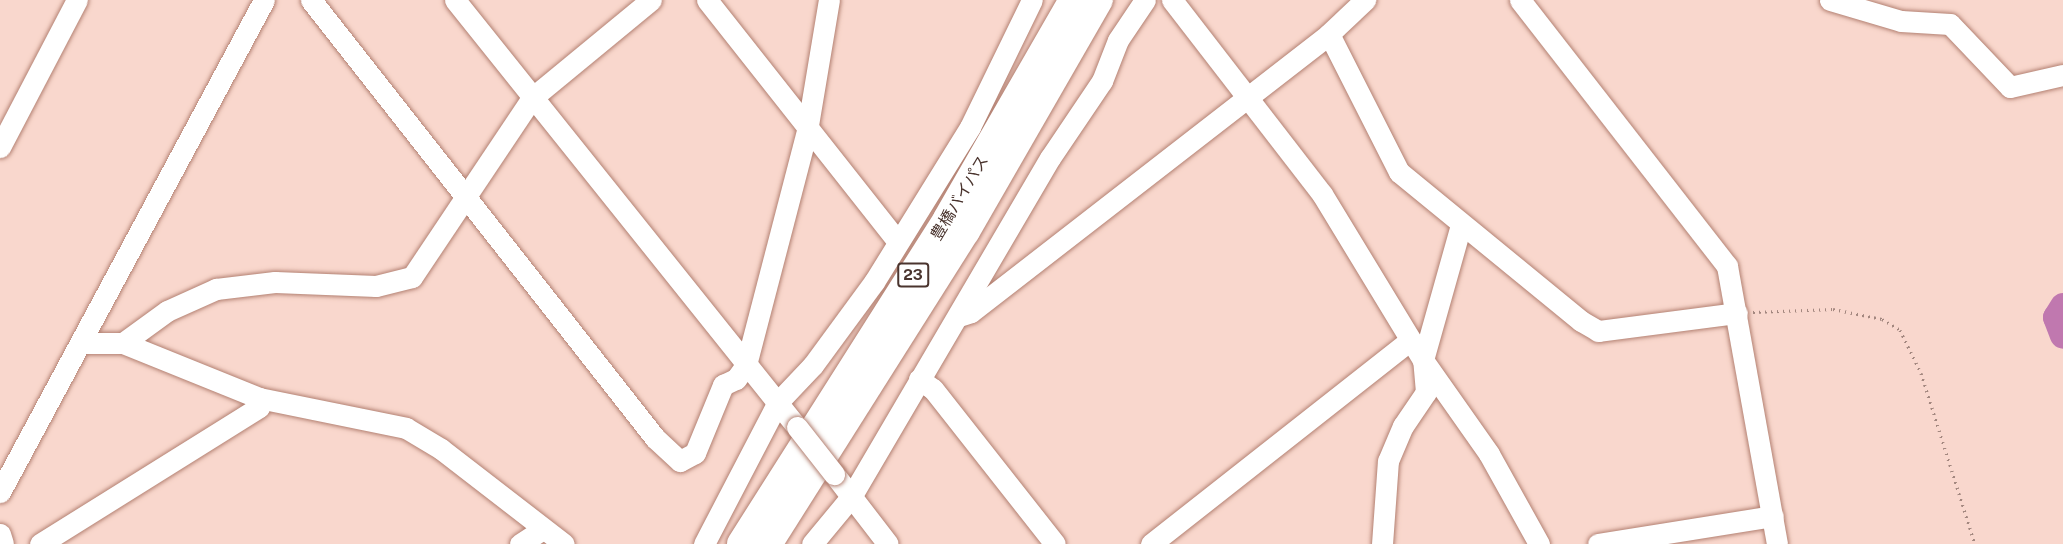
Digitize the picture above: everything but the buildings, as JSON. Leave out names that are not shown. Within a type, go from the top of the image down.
[{"type":"highway","name":"豊橋バイパス","points":[[742,544],[942,228],[1074,0]]},
{"type":"highway","name":"豊橋バイパス","points":[[767,544],[942,270],[1098,0]]},
{"type":"street","points":[[0,147],[77,0]]},
{"type":"street","points":[[0,492],[83,343],[264,0]]},
{"type":"street","points":[[311,0],[469,197],[671,456],[680,461],[695,453],[723,385],[736,379],[746,365],[807,131],[829,0]]},
{"type":"street","points":[[455,0],[778,402],[888,544]]},
{"type":"street","points":[[123,343],[167,311],[216,289],[275,282],[376,286],[412,277],[469,197],[532,98],[651,0]]},
{"type":"street","points":[[706,0],[807,131],[898,242]]},
{"type":"street","points":[[704,544],[778,402],[813,365],[898,242],[970,127],[1032,0]]},
{"type":"street","points":[[812,544],[851,497],[919,379],[960,315],[1050,158],[1102,81],[1118,40],[1145,0]]},
{"type":"street","points":[[1172,0],[1250,97],[1322,194],[1422,360],[1489,454],[1539,544]]},
{"type":"street","points":[[960,315],[971,312],[1250,97],[1329,34],[1365,0]]},
{"type":"street","points":[[1520,0],[1707,236],[1727,266],[1777,544]]},
{"type":"street","points":[[1830,0],[1901,21],[1950,24],[2010,87],[2063,75]]},
{"type":"street","points":[[1329,34],[1399,172],[1461,225],[1598,331],[1737,313]]},
{"type":"street","points":[[1382,544],[1388,461],[1403,426],[1426,392],[1422,360],[1461,225]]},
{"type":"street","points":[[1151,544],[1410,340]]},
{"type":"street","points":[[83,343],[123,343],[259,398],[406,428],[441,449],[564,544]]},
{"type":"street","points":[[919,379],[933,389],[1055,544]]},
{"type":"street","points":[[40,544],[259,406],[259,398]]},
{"type":"street","points":[[1598,544],[1773,516]]},
{"type":"street","points":[[520,544],[543,529]]},
{"type":"street","points":[[0,534],[3,544]]},
{"type":"path","points":[[1737,313],[1833,309],[1894,324],[1921,373],[1975,544]]},
{"type":"waterway","points":[[2063,306],[2056,317],[2063,335]]}]
